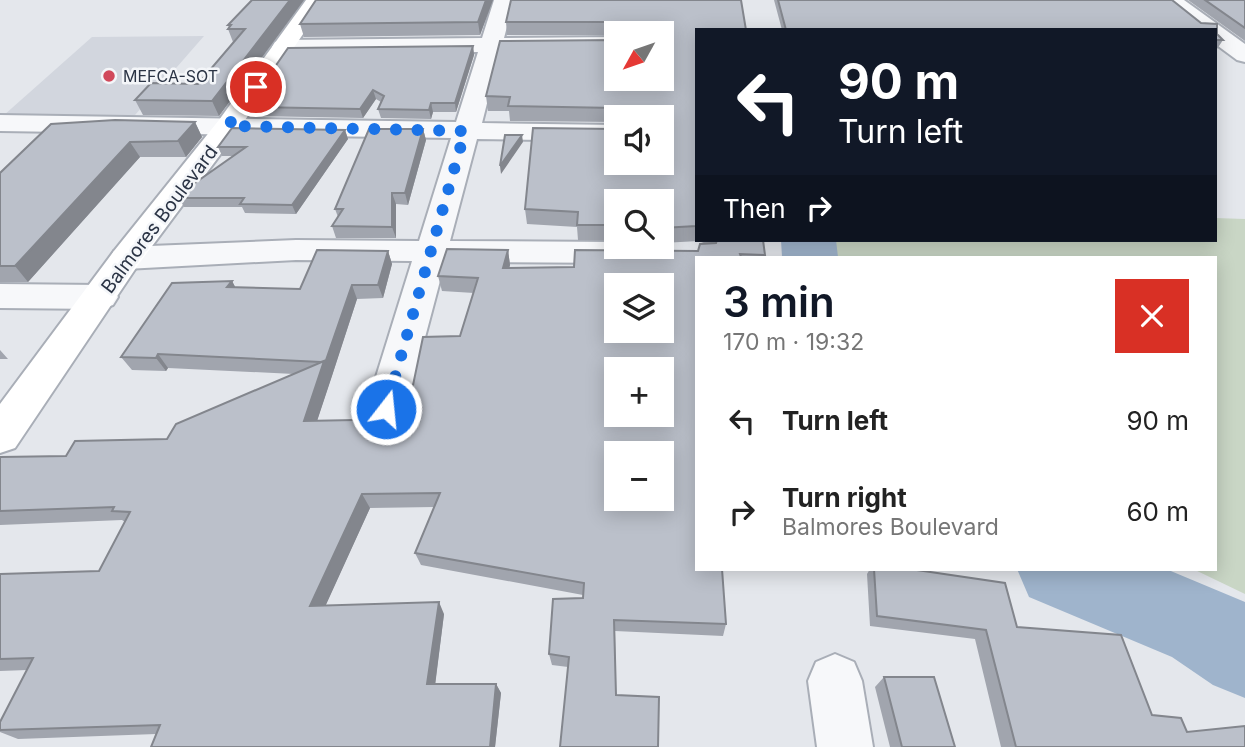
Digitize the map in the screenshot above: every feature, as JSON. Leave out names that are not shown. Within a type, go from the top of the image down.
[{"type":"main road","name":"Balmores Boulevard","points":[[0,436],[101,297],[126,258],[228,126],[316,0]]},
{"type":"street","points":[[386,409],[504,0]]},
{"type":"street","points":[[1171,0],[1209,28]]},
{"type":"street","points":[[1217,34],[1245,55]]},
{"type":"street","points":[[283,47],[604,44]]},
{"type":"street","points":[[0,123],[604,133]]},
{"type":"street","points":[[126,258],[296,250],[604,253]]},
{"type":"street","points":[[0,296],[101,297]]},
{"type":"street","points":[[835,681],[845,747]]},
{"type":"shaded area","name":"MEFCA-SOT","points":[[204,36],[135,115],[3,116],[92,37]]},
{"type":"green space","points":[[1217,218],[1245,219],[1245,594],[1197,571],[1217,571],[1217,256],[819,256],[822,242],[1217,242]]},
{"type":"building","points":[[252,0],[290,0],[212,101],[135,100],[151,83],[198,84],[245,29],[228,29],[231,25],[228,25]]},
{"type":"building","points":[[316,0],[486,0],[478,22],[300,24]]},
{"type":"building","points":[[511,0],[741,0],[746,28],[695,28],[695,226],[674,227],[674,189],[604,189],[604,225],[577,225],[578,212],[525,209],[533,128],[604,129],[604,175],[674,175],[674,105],[604,105],[604,108],[508,106],[510,97],[486,96],[500,41],[604,40],[604,91],[674,91],[674,21],[506,22]]},
{"type":"building","points":[[778,0],[1172,0],[1201,23],[1217,24],[1217,28],[785,28]]},
{"type":"building","points":[[1205,0],[1245,0],[1245,28]]},
{"type":"building","points":[[473,46],[455,103],[431,103],[429,110],[378,109],[384,96],[373,90],[360,109],[247,107],[288,48]]},
{"type":"building","points":[[115,120],[195,122],[178,141],[130,142],[15,266],[0,266],[0,173],[51,124]]},
{"type":"building","points":[[232,128],[345,130],[292,205],[240,204],[244,198],[179,198],[185,190],[246,147],[218,147]]},
{"type":"building","points":[[369,129],[423,129],[405,193],[392,193],[392,227],[332,226],[343,209],[335,209]]},
{"type":"building","points":[[505,135],[522,135],[500,166]]},
{"type":"building","points":[[763,242],[765,255],[695,256],[695,571],[722,571],[726,624],[614,620],[616,695],[659,697],[658,747],[560,747],[569,657],[549,654],[553,599],[583,598],[584,583],[415,553],[440,493],[362,494],[310,606],[439,602],[427,684],[496,684],[490,747],[151,747],[160,725],[0,730],[0,722],[33,658],[0,659],[0,574],[99,571],[130,512],[112,511],[114,507],[0,511],[0,457],[66,456],[75,441],[167,439],[176,424],[324,361],[304,421],[406,419],[423,337],[460,336],[478,278],[438,276],[447,249],[508,250],[503,268],[574,267],[575,250],[604,250],[604,259],[674,259],[674,251],[698,251],[700,244]]},
{"type":"building","points":[[317,250],[388,251],[378,285],[352,285],[325,363],[158,354],[156,358],[121,357],[172,283],[232,281],[227,287],[300,289]]},
{"type":"building","points":[[874,571],[924,571],[1005,583],[1017,627],[1121,635],[1152,715],[1181,718],[1187,732],[1245,726],[1245,747],[1016,747],[986,630],[877,616]]},
{"type":"building","points":[[884,677],[934,677],[955,747],[902,747]]},
{"type":"waterway","points":[[809,242],[810,256]]},
{"type":"waterway","points":[[1063,571],[1203,626],[1245,653]]},
{"type":"place","name":"MEFCA-SOT","points":[[109,76]]},
{"type":"route","points":[[256,87],[228,126],[465,131],[386,409]]}]
